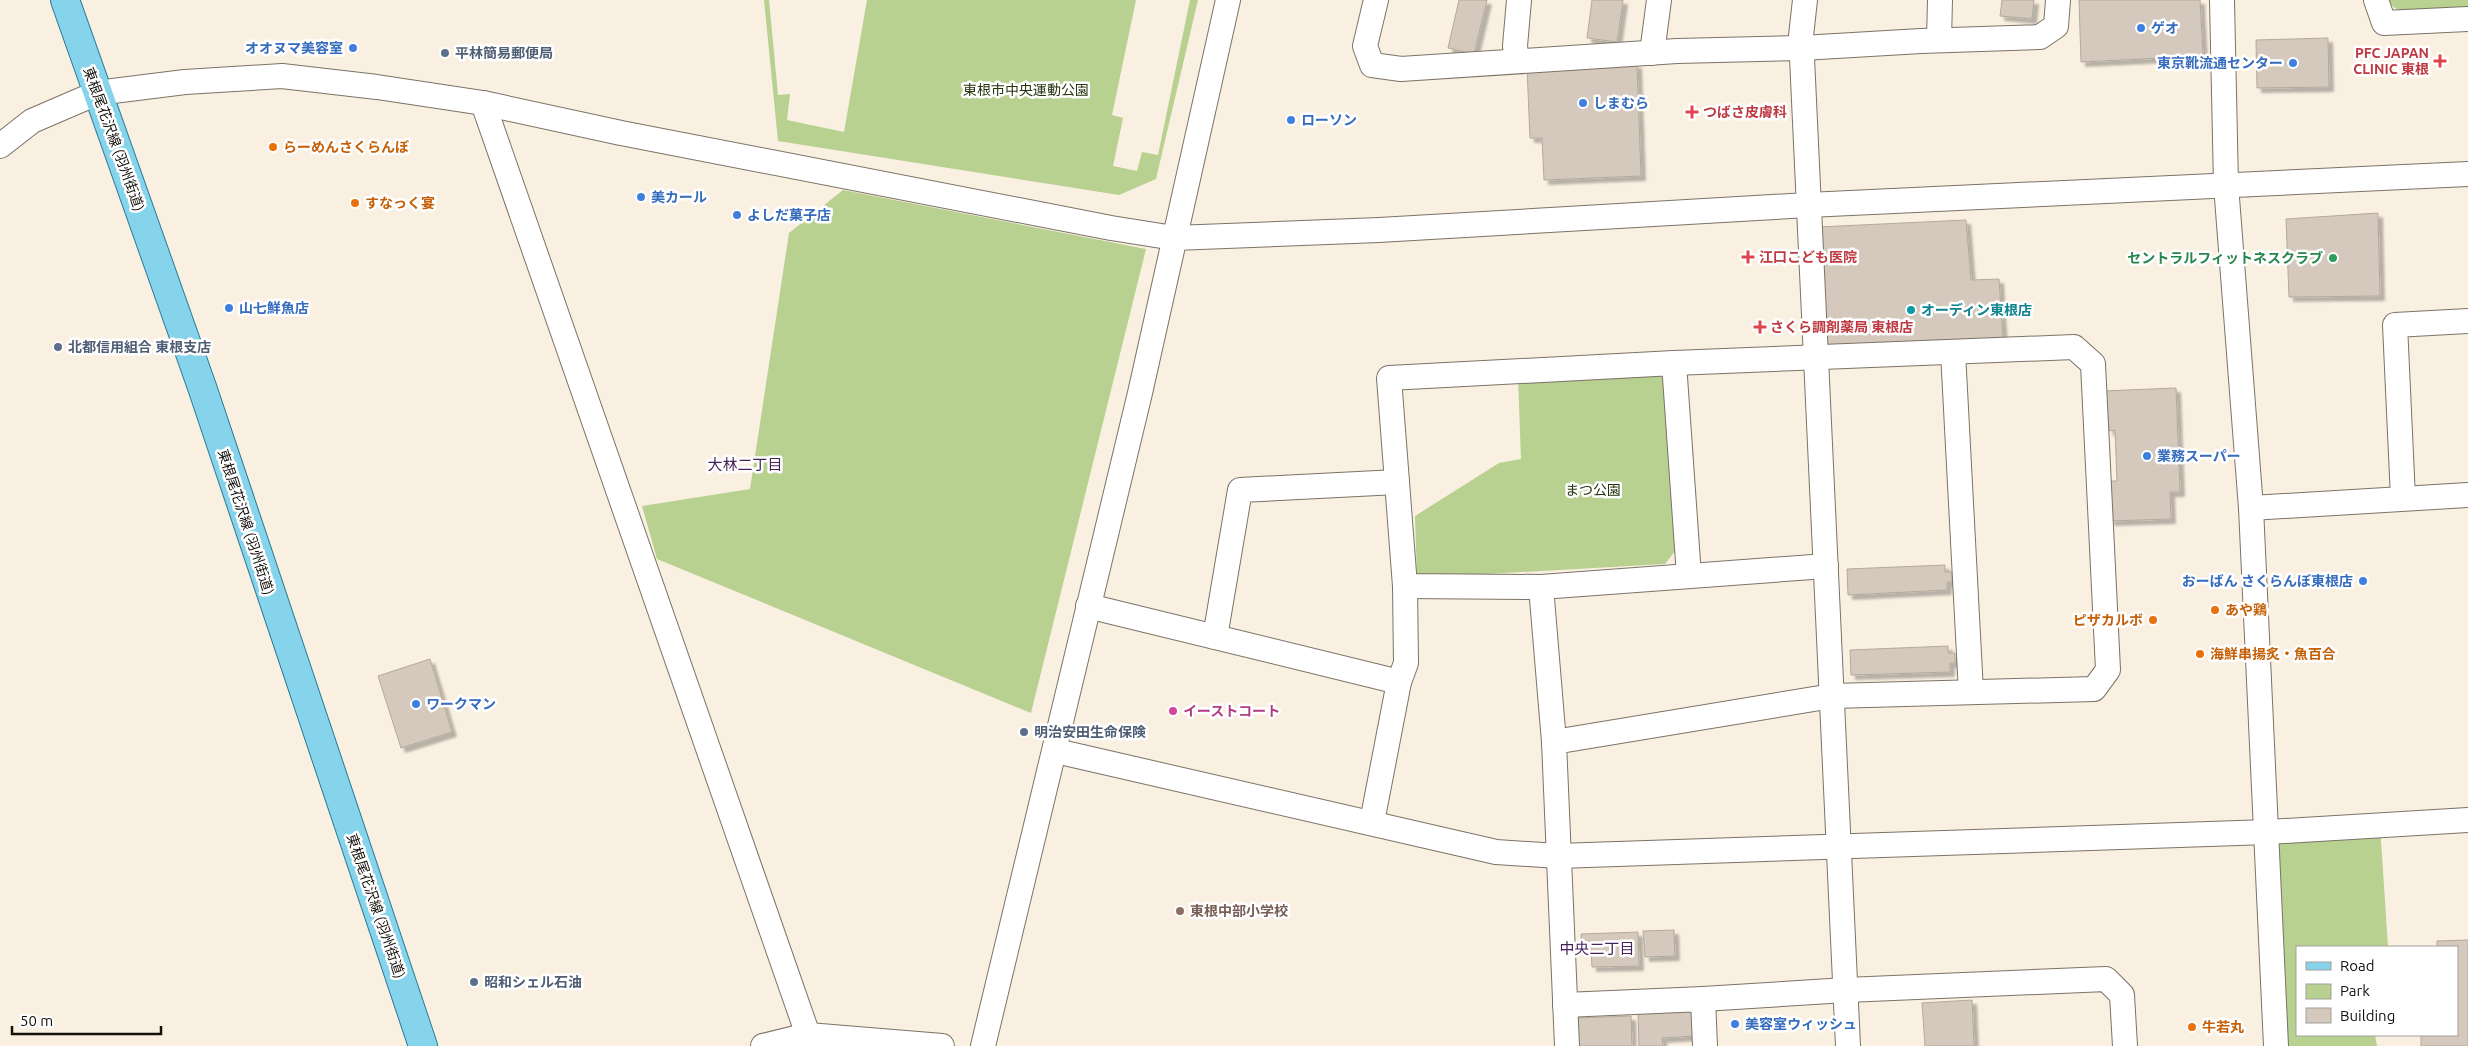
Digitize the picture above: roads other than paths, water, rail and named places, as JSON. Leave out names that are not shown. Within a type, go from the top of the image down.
[{"type":"main road","name":"東根尾花沢線 (羽州街道)","points":[[65,0],[202,387],[423,1046]]},
{"type":"street","points":[[984,1046],[1140,393],[1228,0]]},
{"type":"street","points":[[1376,0],[1365,46],[1372,65],[1401,69],[1516,60],[1652,53],[2040,37],[2056,26],[2058,0]]},
{"type":"street","points":[[1516,60],[1515,46],[1519,0]]},
{"type":"street","points":[[1652,53],[1659,0]]},
{"type":"street","points":[[1805,0],[1802,48],[1808,205],[1848,1046]]},
{"type":"street","points":[[1939,40],[1940,0]]},
{"type":"street","points":[[2222,0],[2226,185],[2251,508],[2268,832],[2276,1046]]},
{"type":"street","points":[[2376,0],[2384,22],[2468,19]]},
{"type":"street","points":[[0,146],[32,121],[97,93],[184,82],[282,76],[377,87],[483,103],[621,133],[1111,228],[1174,238],[1379,230],[1808,205],[2468,174]]},
{"type":"street","points":[[483,103],[808,1035]]},
{"type":"street","points":[[2403,498],[2395,325],[2468,321]]},
{"type":"street","points":[[1372,822],[1399,682],[1406,663],[1405,586],[1389,378],[1674,363],[2074,348],[2092,364],[2108,670],[2094,689],[1832,696],[1554,742]]},
{"type":"street","points":[[1953,352],[1971,692]]},
{"type":"street","points":[[1674,363],[1689,576]]},
{"type":"street","points":[[1216,637],[1240,490],[1397,482]]},
{"type":"street","points":[[2251,508],[2468,495]]},
{"type":"street","points":[[1405,586],[1541,587],[1826,566]]},
{"type":"street","points":[[1541,587],[1554,742],[1567,1046]]},
{"type":"street","points":[[1088,606],[1399,682]]},
{"type":"street","points":[[1056,751],[1496,852],[1558,856],[2268,832],[2468,820]]},
{"type":"street","points":[[1565,1005],[2106,979],[2122,995],[2124,1046]]},
{"type":"street","points":[[1703,999],[1705,1046]]},
{"type":"street","points":[[763,1046],[808,1035],[942,1046]]},
{"type":"place","name":"ゲオ","points":[[2141,28]]},
{"type":"place","name":"オオヌマ美容室","points":[[353,48]]},
{"type":"place","name":"平林簡易郵便局","points":[[445,53]]},
{"type":"place","name":"PFC JAPAN CLINIC 東根","points":[[2440,61]]},
{"type":"place","name":"東京靴流通センター","points":[[2293,63]]},
{"type":"place","name":"しまむら","points":[[1583,103]]},
{"type":"place","name":"つばさ皮膚科","points":[[1692,112]]},
{"type":"place","name":"ローソン","points":[[1291,120]]},
{"type":"place","name":"らーめんさくらんぼ","points":[[273,147]]},
{"type":"place","name":"美カール","points":[[641,197]]},
{"type":"place","name":"すなっく宴","points":[[355,203]]},
{"type":"place","name":"よしだ菓子店","points":[[737,215]]},
{"type":"place","name":"江口こども医院","points":[[1748,257]]},
{"type":"place","name":"セントラルフィットネスクラブ","points":[[2333,258]]},
{"type":"place","name":"山七鮮魚店","points":[[229,308]]},
{"type":"place","name":"オーディン東根店","points":[[1911,310]]},
{"type":"place","name":"さくら調剤薬局 東根店","points":[[1760,327]]},
{"type":"place","name":"北都信用組合 東根支店","points":[[58,347]]},
{"type":"place","name":"業務スーパー","points":[[2147,456]]},
{"type":"place","name":"おーばん さくらんぼ東根店","points":[[2363,581]]},
{"type":"place","name":"あや鶏","points":[[2215,610]]},
{"type":"place","name":"ピザカルボ","points":[[2153,620]]},
{"type":"place","name":"海鮮串揚炙・魚百合","points":[[2200,654]]},
{"type":"place","name":"ワークマン","points":[[416,704]]},
{"type":"place","name":"イーストコート","points":[[1173,711]]},
{"type":"place","name":"明治安田生命保険","points":[[1024,732]]},
{"type":"place","name":"東根中部小学校","points":[[1180,911]]},
{"type":"place","name":"昭和シェル石油","points":[[474,982]]},
{"type":"place","name":"美容室ウィッシュ","points":[[1735,1024]]},
{"type":"place","name":"牛若丸","points":[[2192,1027]]},
{"type":"district","name":"大林二丁目","points":[[745,465]]},
{"type":"district","name":"中央二丁目","points":[[1597,949]]},
{"type":"park label","name":"東根市中央運動公園","points":[[1026,90]]},
{"type":"park label","name":"まつ公園","points":[[1593,490]]}]
